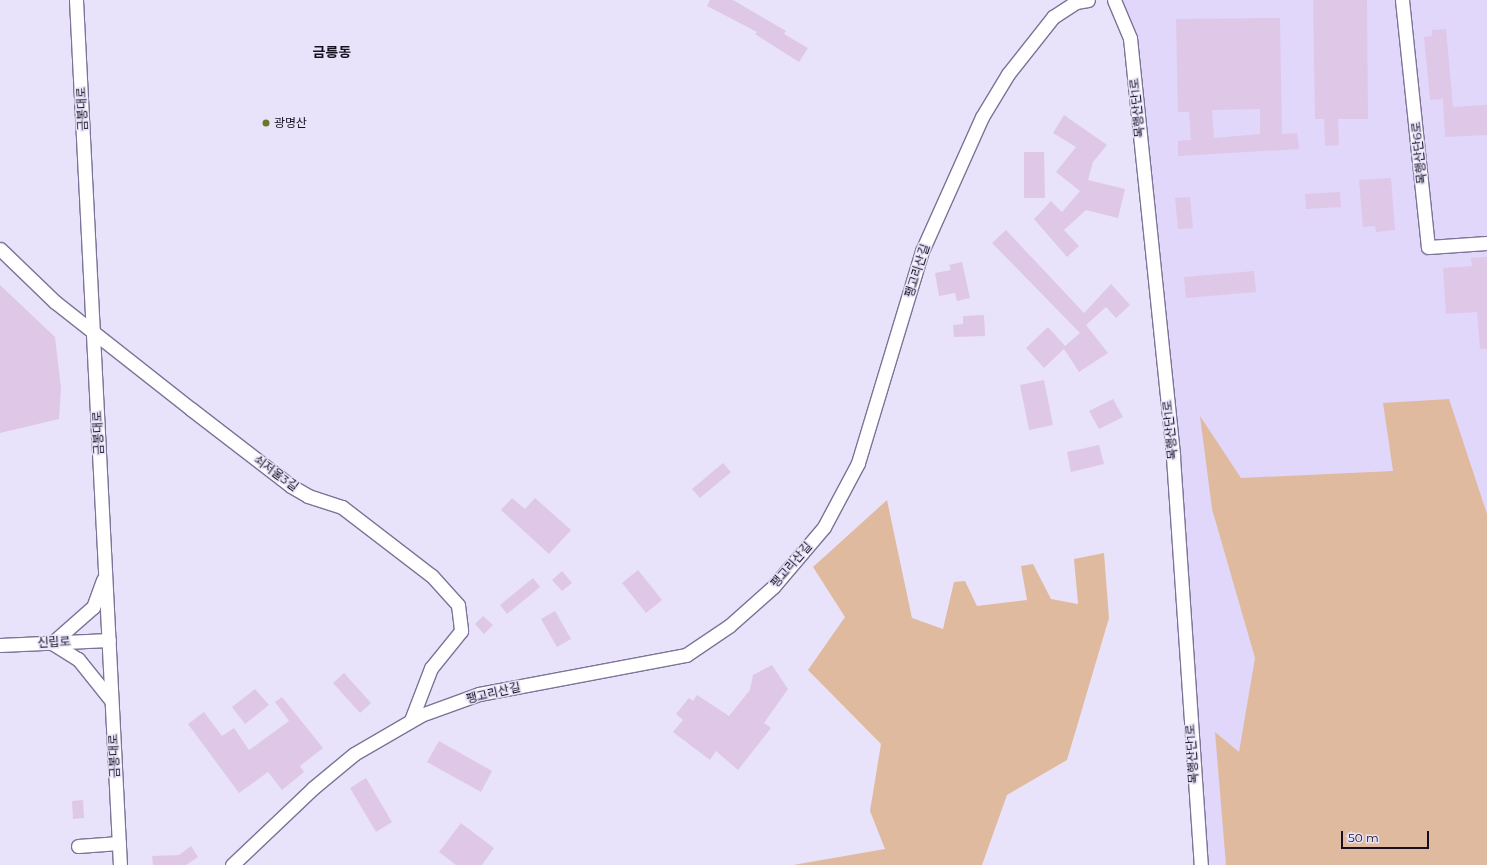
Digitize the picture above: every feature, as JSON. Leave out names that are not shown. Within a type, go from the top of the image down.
[{"type":"street","name":"금봉대로","points":[[76,0],[120,865]]},
{"type":"street","name":"팽고리산길","points":[[232,865],[313,788],[354,754],[411,720],[479,694],[686,655],[730,626],[773,587],[824,527],[858,463],[922,251],[982,117],[1008,74],[1053,17],[1076,2],[1088,0]]},
{"type":"street","name":"목행산단1로","points":[[1114,0],[1130,38],[1173,457],[1201,865]]},
{"type":"street","name":"목행산단6로","points":[[1402,0],[1428,247],[1487,243]]},
{"type":"street","name":"쇠저울3길","points":[[0,249],[55,302],[92,329],[291,486],[308,496],[342,507],[432,576],[458,605],[460,631],[431,668],[411,720]]},
{"type":"street","points":[[105,575],[93,607],[52,643],[78,659],[112,700]]},
{"type":"street","name":"신립로","points":[[0,645],[109,640]]},
{"type":"street","points":[[78,846],[119,844]]},
{"type":"shaded area","points":[[1119,0],[1487,0],[1487,865],[1206,865],[1171,433]]},
{"type":"shaded area","points":[[1449,399],[1487,514],[1487,865],[1226,865],[1215,732],[1239,752],[1255,658],[1212,509],[1200,416],[1241,478],[1393,471],[1383,403]]},
{"type":"shaded area","points":[[887,500],[912,618],[943,629],[954,582],[965,581],[977,606],[1027,600],[1021,566],[1033,564],[1051,599],[1078,604],[1074,559],[1104,553],[1109,618],[1067,760],[1007,795],[982,865],[793,865],[885,849],[870,811],[881,744],[808,670],[845,617],[813,567]]},
{"type":"building","points":[[710,0],[733,0],[786,31],[784,34],[808,48],[799,62],[755,34],[757,32],[707,6]]},
{"type":"building","points":[[1313,0],[1367,0],[1368,119],[1338,119],[1339,145],[1325,146],[1324,119],[1315,119]]},
{"type":"building","points":[[1280,18],[1282,134],[1297,133],[1299,149],[1178,156],[1178,141],[1191,140],[1189,112],[1178,112],[1176,19]],"holes":[[[1260,109],[1260,134],[1214,138],[1212,110]]]},
{"type":"building","points":[[1446,29],[1453,107],[1487,105],[1487,135],[1445,137],[1443,99],[1430,100],[1424,37],[1432,36],[1432,30]]},
{"type":"building","points":[[1064,115],[1107,145],[1093,162],[1088,180],[1125,189],[1118,218],[1086,210],[1064,230],[1079,246],[1067,257],[1034,219],[1051,201],[1062,212],[1080,191],[1056,172],[1076,147],[1053,133]]},
{"type":"building","points":[[1024,152],[1044,152],[1045,198],[1024,198]]},
{"type":"building","points":[[1391,178],[1395,230],[1376,232],[1375,226],[1363,227],[1359,180]]},
{"type":"building","points":[[1340,192],[1341,207],[1306,209],[1305,194]]},
{"type":"building","points":[[1190,197],[1193,228],[1178,229],[1175,198]]},
{"type":"building","points":[[1006,230],[1084,313],[1111,284],[1130,305],[1116,318],[1106,307],[1086,325],[1108,353],[1079,372],[1064,349],[1044,368],[1026,348],[1048,327],[1065,346],[1080,333],[992,243]]},
{"type":"building","points":[[1487,257],[1487,349],[1480,349],[1477,312],[1446,314],[1443,268],[1472,266],[1471,258]]},
{"type":"building","points":[[962,262],[970,298],[957,301],[955,293],[939,296],[935,273],[951,270],[949,265]]},
{"type":"building","points":[[1254,271],[1256,292],[1186,298],[1184,277]]},
{"type":"building","points":[[0,285],[55,337],[61,388],[59,419],[0,433]]},
{"type":"building","points":[[984,315],[985,336],[954,337],[953,325],[963,324],[963,316]]},
{"type":"building","points":[[1044,380],[1053,425],[1029,430],[1020,385]]},
{"type":"building","points":[[1113,399],[1123,417],[1099,429],[1089,411]]},
{"type":"building","points":[[1099,445],[1104,464],[1071,472],[1067,452]]},
{"type":"building","points":[[723,463],[731,472],[700,498],[692,489]]},
{"type":"building","points":[[512,498],[525,509],[535,498],[571,530],[549,554],[501,510]]},
{"type":"building","points":[[638,570],[662,600],[646,613],[622,583]]},
{"type":"building","points":[[562,571],[572,583],[562,591],[552,580]]},
{"type":"building","points":[[533,578],[540,587],[507,614],[500,605]]},
{"type":"building","points":[[555,611],[571,639],[557,647],[541,619]]},
{"type":"building","points":[[483,616],[493,625],[484,634],[475,624]]},
{"type":"building","points":[[772,665],[788,689],[764,723],[771,728],[738,770],[716,751],[710,760],[673,732],[683,720],[676,714],[689,698],[693,701],[697,695],[729,716],[750,690],[753,675]]},
{"type":"building","points":[[344,673],[371,703],[360,713],[333,683]]},
{"type":"building","points":[[255,689],[269,705],[245,724],[232,707]]},
{"type":"building","points":[[282,697],[323,748],[300,766],[304,772],[282,790],[268,772],[239,793],[188,724],[204,712],[222,736],[234,728],[249,750],[289,721],[275,702]]},
{"type":"building","points":[[439,741],[492,771],[481,792],[427,762]]},
{"type":"building","points":[[366,778],[392,822],[376,832],[350,788]]},
{"type":"building","points":[[83,800],[84,818],[73,819],[72,801]]},
{"type":"building","points":[[461,823],[494,848],[482,865],[456,865],[439,852]]},
{"type":"building","points":[[191,846],[198,857],[186,865],[153,865],[152,856],[179,855]]},
{"type":"place","name":"광명산","points":[[266,123]]},
{"type":"district","name":"금릉동","points":[[332,52]]}]
